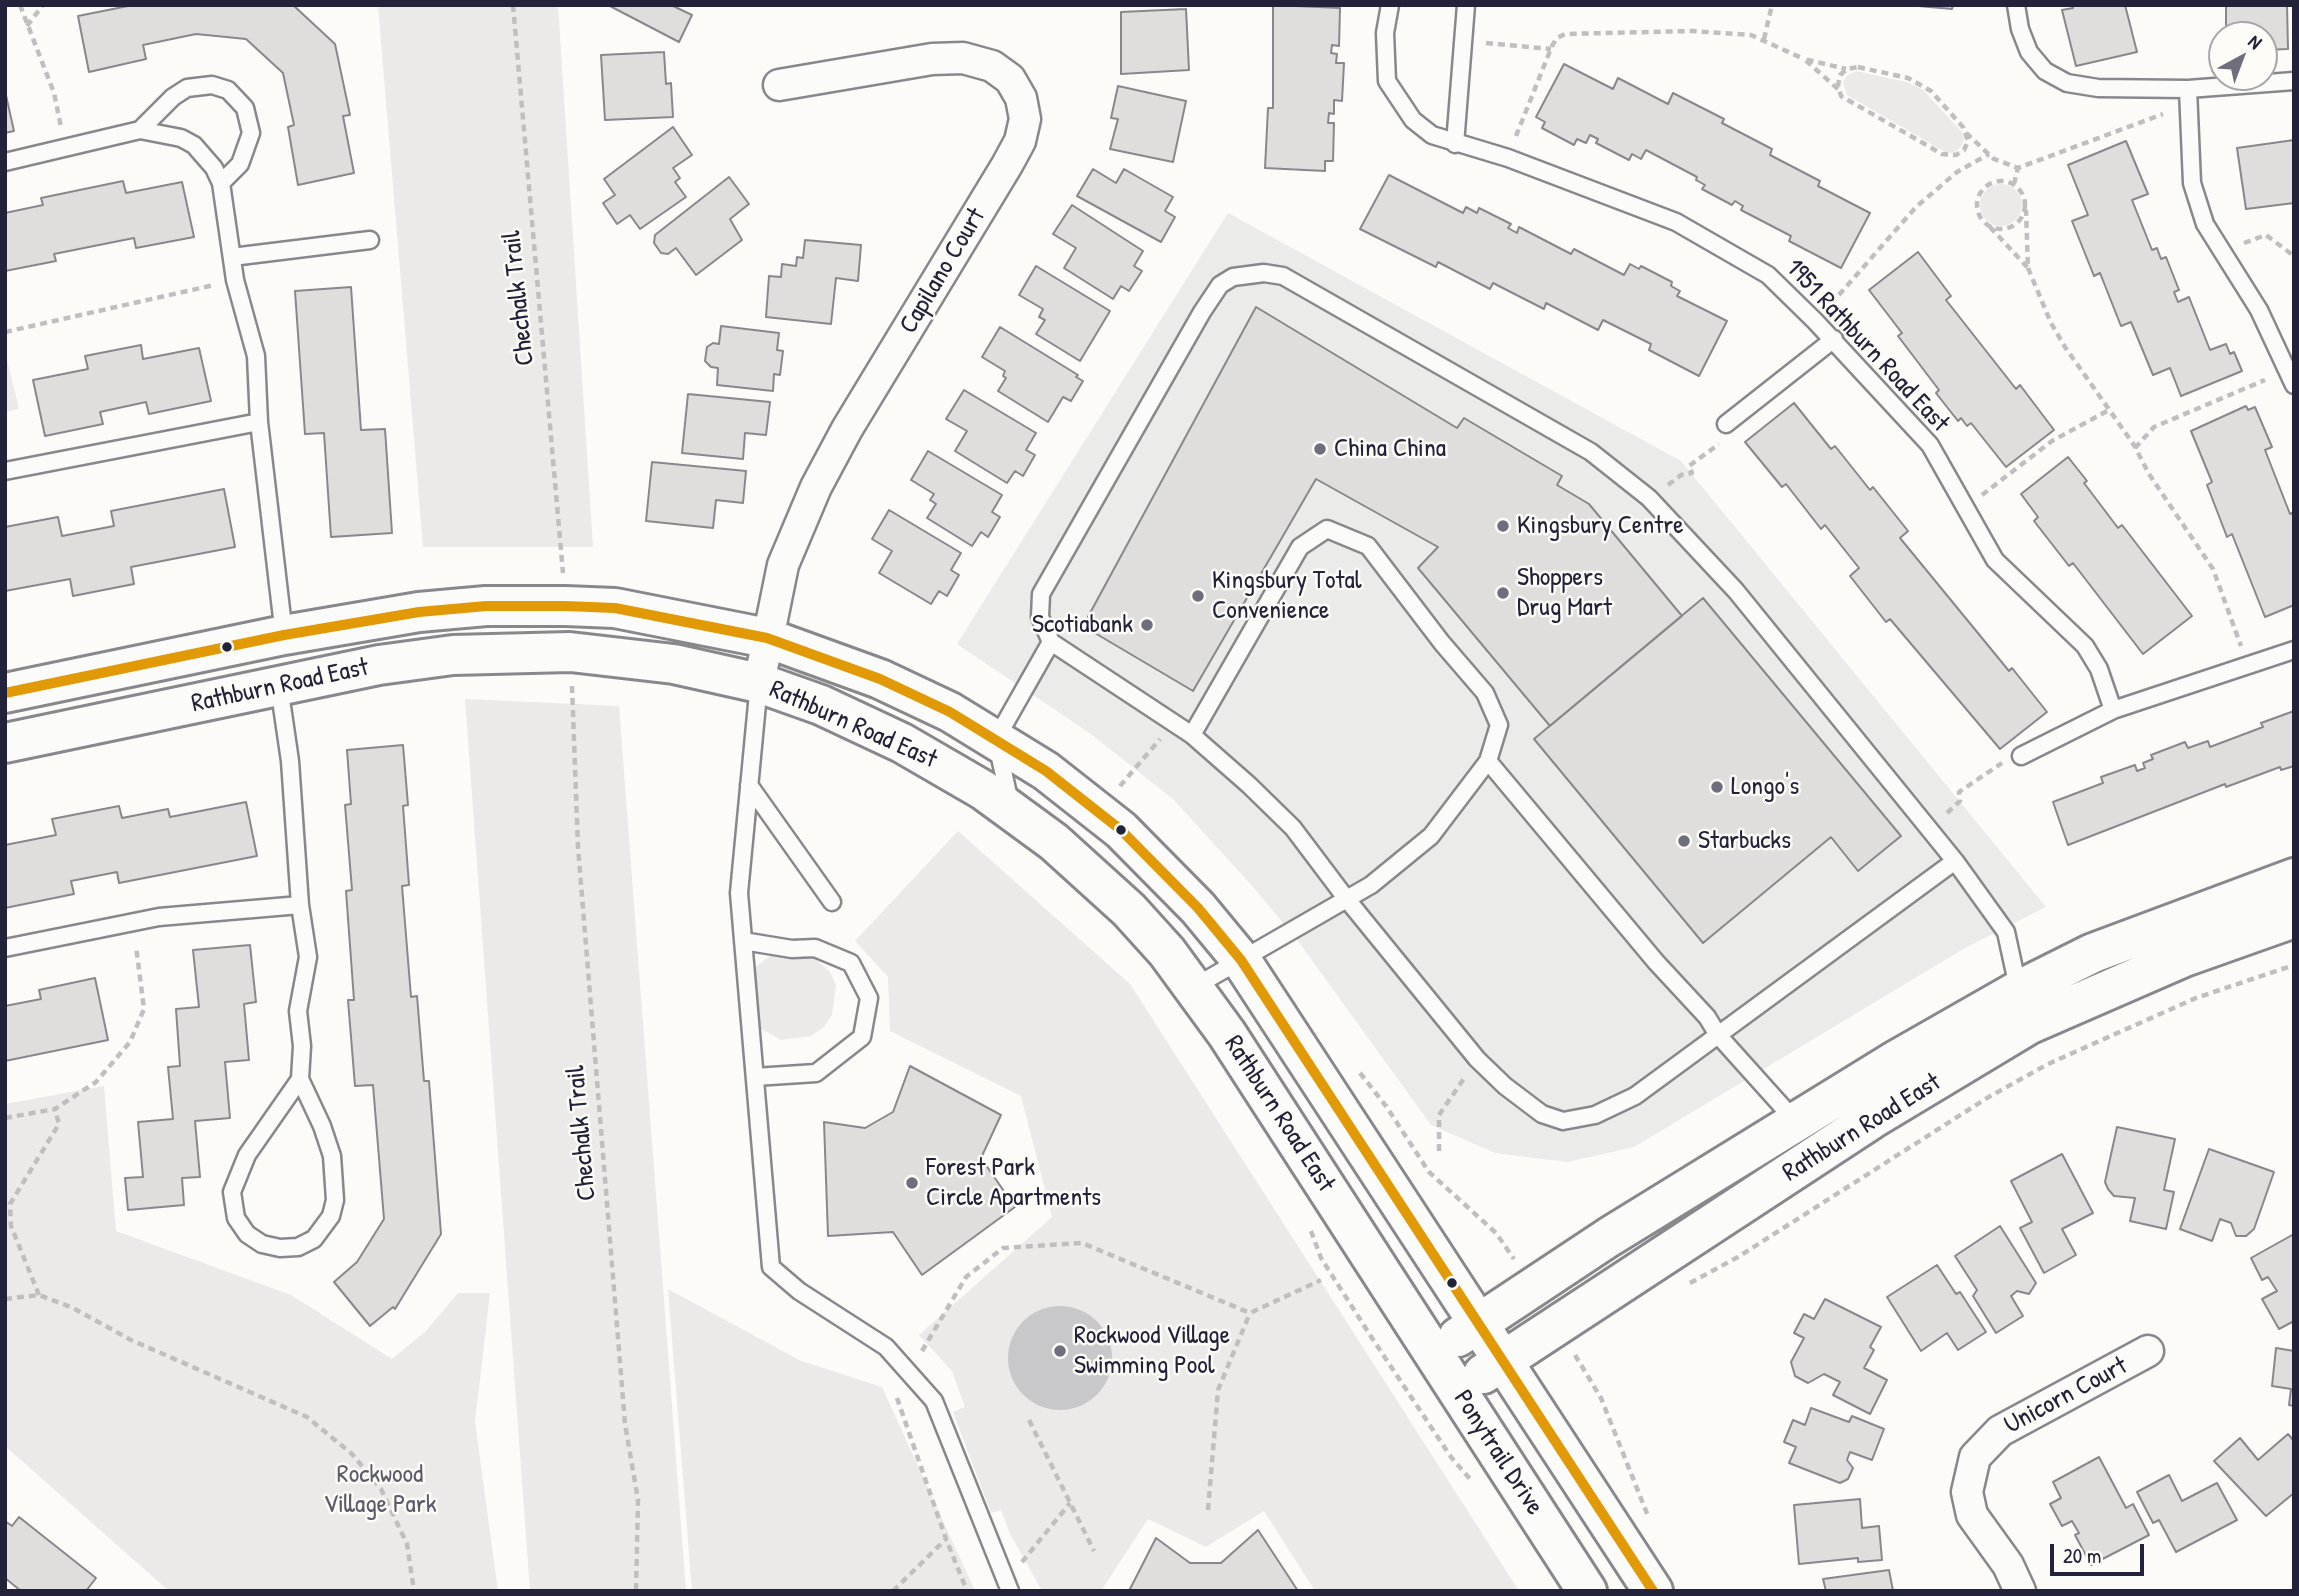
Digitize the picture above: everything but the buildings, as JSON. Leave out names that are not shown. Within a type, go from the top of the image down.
[{"type":"street","name":"Capilano Court","points":[[759,683],[783,565],[816,487],[847,429],[1007,165],[1020,141],[1025,120],[1021,98],[1010,79],[992,66],[963,58],[932,59],[779,85]]},
{"type":"street","name":"Rathburn Road East","points":[[5,693],[284,635],[419,612],[486,606],[615,608],[767,638],[880,679],[996,739],[1098,811],[1156,864],[1241,960],[1479,1322]]},
{"type":"street","name":"Rathburn Road East","points":[[5,743],[278,685],[453,654],[570,652],[674,664],[759,683],[821,705],[902,743],[956,773],[1011,809],[1129,909],[1194,987],[1409,1314]]},
{"type":"street","name":"Rathburn Road East","points":[[2024,1007],[2093,953],[2294,878]]},
{"type":"street","name":"Rathburn Road East","points":[[1458,1391],[1504,1361],[1810,1137],[1898,1059],[2024,1007],[2184,957],[2294,918]]},
{"type":"street","name":"Rathburn Road East","points":[[1434,1352],[1609,1237],[1810,1137]]},
{"type":"street","name":"Ponytrail Drive","points":[[1409,1314],[1587,1591]]},
{"type":"street","points":[[1479,1322],[1653,1591]]},
{"type":"street","name":"Unicorn Court","points":[[2020,1591],[2008,1565],[1972,1516],[1967,1492],[1975,1457],[2000,1431],[2148,1352]]},
{"type":"lane","name":"1951 Rathburn Road East","points":[[1390,5],[1385,33],[1388,81],[1413,120],[1432,135],[1508,158],[1676,222],[1768,275],[1834,340],[1930,446],[1995,560],[2085,646],[2099,669],[2113,710]]},
{"type":"lane","points":[[1455,144],[1461,41],[1466,5]]},
{"type":"lane","points":[[2015,5],[2029,52],[2056,78],[2098,88],[2188,89],[2294,81]]},
{"type":"lane","points":[[140,130],[173,97],[187,88],[212,85],[228,90],[245,108],[251,132],[240,164],[221,183]]},
{"type":"lane","points":[[2188,89],[2192,183],[2205,224],[2259,310],[2291,377]]},
{"type":"lane","points":[[5,162],[65,150],[140,130],[166,133],[194,145],[214,168],[221,183],[235,280],[256,356],[259,422],[284,635]]},
{"type":"lane","points":[[232,257],[370,240]]},
{"type":"lane","points":[[1955,861],[1635,1096],[1595,1115],[1563,1121],[1532,1107],[1477,1059],[1345,897],[1293,828],[1192,734],[1051,642],[1040,617],[1041,594],[1220,285],[1248,273],[1283,276],[1591,452],[1649,498],[1736,591],[1955,861],[2006,932],[2024,1007]]},
{"type":"lane","points":[[1727,423],[1834,340]]},
{"type":"lane","points":[[5,471],[259,422]]},
{"type":"lane","points":[[1192,734],[1300,547],[1327,529],[1368,546],[1441,643],[1485,693],[1499,725],[1488,761],[1431,836],[1371,885],[1345,897],[1194,987]]},
{"type":"lane","points":[[1011,809],[996,739],[1051,642]]},
{"type":"lane","points":[[2021,756],[2113,710],[2249,667],[2294,649]]},
{"type":"lane","points":[[759,683],[739,893],[771,1267],[799,1292],[886,1347],[934,1401],[1007,1587]]},
{"type":"lane","points":[[278,685],[290,761],[300,905],[309,957],[298,1011],[302,1046],[300,1079],[322,1126],[332,1156],[334,1208],[326,1225],[314,1238],[298,1247],[279,1248],[262,1244],[247,1234],[236,1219],[232,1192],[247,1155],[300,1079]]},
{"type":"lane","points":[[1488,761],[1656,962],[1707,1017],[1718,1035],[1810,1137]]},
{"type":"lane","points":[[749,785],[832,902]]},
{"type":"lane","points":[[5,948],[159,917],[300,905]]},
{"type":"lane","points":[[743,941],[792,949],[815,948],[851,963],[869,998],[862,1037],[816,1073],[755,1077]]},
{"type":"path","points":[[19,5],[54,93],[65,150]]},
{"type":"path","points":[[27,27],[43,5]]},
{"type":"path","name":"Chechalk Trail","points":[[513,5],[564,586]]},
{"type":"path","points":[[1764,39],[1772,5]]},
{"type":"path","points":[[1508,158],[1551,49],[1557,38],[1570,33],[1671,32],[1751,35],[1804,59],[1847,69],[1858,67],[1920,83],[1935,95],[1966,132],[2001,164],[2018,167],[2160,114],[2189,113]]},
{"type":"path","points":[[1461,41],[1551,49]]},
{"type":"path","points":[[1804,59],[1845,98],[1942,154],[1956,155],[1964,150],[1968,141],[1966,132]]},
{"type":"path","points":[[1839,90],[1840,75],[1847,69]]},
{"type":"path","points":[[1815,321],[1916,207],[1957,172],[1989,153]]},
{"type":"path","points":[[2014,184],[2018,167]]},
{"type":"path","points":[[2028,268],[1980,218],[1978,196],[1994,181],[2014,184],[2022,192],[2028,268],[2051,323],[2220,581],[2249,667]]},
{"type":"path","points":[[1989,226],[1999,230],[2011,228],[2020,221],[2025,205]]},
{"type":"path","points":[[2220,251],[2266,235],[2294,256]]},
{"type":"path","points":[[5,332],[235,280]]},
{"type":"path","points":[[2135,448],[2154,427],[2291,377]]},
{"type":"path","points":[[1966,506],[2052,441],[2109,410]]},
{"type":"path","points":[[1649,498],[1681,475],[1692,473],[1689,466],[1731,435],[1727,423]]},
{"type":"path","name":"Chechalk Trail","points":[[583,683],[572,682],[580,874],[625,1424],[638,1500],[636,1591]]},
{"type":"path","points":[[1098,811],[1174,722]]},
{"type":"path","points":[[1928,828],[1960,801],[1959,792],[2014,755],[2021,756]]},
{"type":"path","points":[[5,1118],[55,1109],[96,1082],[130,1042],[144,1009],[143,984],[132,924]]},
{"type":"path","points":[[1681,1288],[1738,1257],[1976,1105],[2048,1064],[2196,998],[2294,965]]},
{"type":"path","points":[[1439,1150],[1439,1115],[1477,1059]]},
{"type":"path","points":[[38,1294],[10,1226],[10,1204],[59,1124],[55,1109]]},
{"type":"path","points":[[1309,1219],[1321,1258],[1451,1457],[1473,1481]]},
{"type":"path","points":[[967,1591],[946,1539],[897,1395],[914,1378],[966,1277],[1003,1248],[1082,1243],[1250,1313]]},
{"type":"path","points":[[1208,1510],[1218,1390],[1250,1313],[1321,1280]]},
{"type":"path","points":[[5,1299],[38,1294],[73,1308],[131,1340],[205,1374],[307,1417],[352,1454],[381,1489],[407,1544],[414,1591]]},
{"type":"path","points":[[1566,1362],[1585,1349]]},
{"type":"path","points":[[1576,1356],[1601,1398],[1651,1521]]},
{"type":"path","points":[[1029,1420],[1094,1551]]},
{"type":"path","points":[[1007,1587],[1070,1503]]},
{"type":"path","points":[[894,1591],[946,1539]]},
{"type":"shaded area","name":"Kingsbury Centre","points":[[1228,213],[1681,461],[2046,907],[1965,948],[1634,1147],[1567,1162],[1495,1153],[1431,1125],[1298,941],[1174,800],[1091,734],[957,644]]},
{"type":"shaded area","name":"Rockwood Village Swimming Pool","points":[[1060,1306],[1080,1310],[1097,1321],[1108,1338],[1112,1358],[1108,1378],[1097,1395],[1080,1406],[1060,1410],[1040,1406],[1023,1395],[1012,1378],[1008,1358],[1012,1338],[1023,1321],[1040,1310]]},
{"type":"green space","points":[[378,5],[558,5],[593,547],[423,547]]},
{"type":"green space","points":[[1856,71],[1907,82],[1923,90],[1962,132],[1964,140],[1960,148],[1953,153],[1945,152],[1847,95],[1843,83],[1847,75]]},
{"type":"green space","points":[[2001,184],[2016,190],[2022,205],[2016,220],[2001,226],[1986,220],[1980,205],[1986,190]]},
{"type":"green space","points":[[5,351],[19,409],[5,412]]},
{"type":"green space","points":[[465,699],[619,706],[686,1591],[530,1591]]},
{"type":"green space","points":[[958,831],[1130,984],[1519,1591],[1315,1591],[1264,1511],[1206,1547],[1148,1519],[1101,1591],[1042,1591],[1010,1534],[1001,1510],[991,1513],[953,1412],[965,1407],[952,1371],[919,1335],[1052,1217],[1021,1096],[890,1031],[888,977],[855,941]]},
{"type":"green space","points":[[777,951],[807,952],[830,972],[836,985],[832,1015],[823,1028],[811,1036],[781,1040],[756,1026],[752,969]]},
{"type":"green space","name":"Rockwood Village Park","points":[[104,1086],[116,1231],[291,1295],[392,1359],[426,1331],[458,1293],[490,1293],[475,1422],[498,1591],[169,1591],[5,1446],[5,1104]]},
{"type":"green space","points":[[668,1289],[801,1361],[882,1387],[975,1591],[692,1591]]},
{"type":"transit line","name":"20","points":[[5,693],[284,635],[419,612],[486,606],[565,606],[615,608],[767,638],[880,679],[950,712],[1046,771],[1121,830],[1198,908],[1241,960],[1653,1591]]},
{"type":"place","name":"China China","points":[[1320,449]]},
{"type":"place","name":"Kingsbury Centre","points":[[1503,526]]},
{"type":"place","name":"Shoppers Drug Mart","points":[[1503,593]]},
{"type":"place","name":"Kingsbury Total Convenience","points":[[1198,596]]},
{"type":"place","name":"Scotiabank","points":[[1147,625]]},
{"type":"place","name":"Longo's","points":[[1717,787]]},
{"type":"place","name":"Starbucks","points":[[1684,841]]},
{"type":"place","name":"Forest Park Circle Apartments","points":[[912,1183]]},
{"type":"place","name":"Rockwood Village Swimming Pool","points":[[1060,1351]]}]
